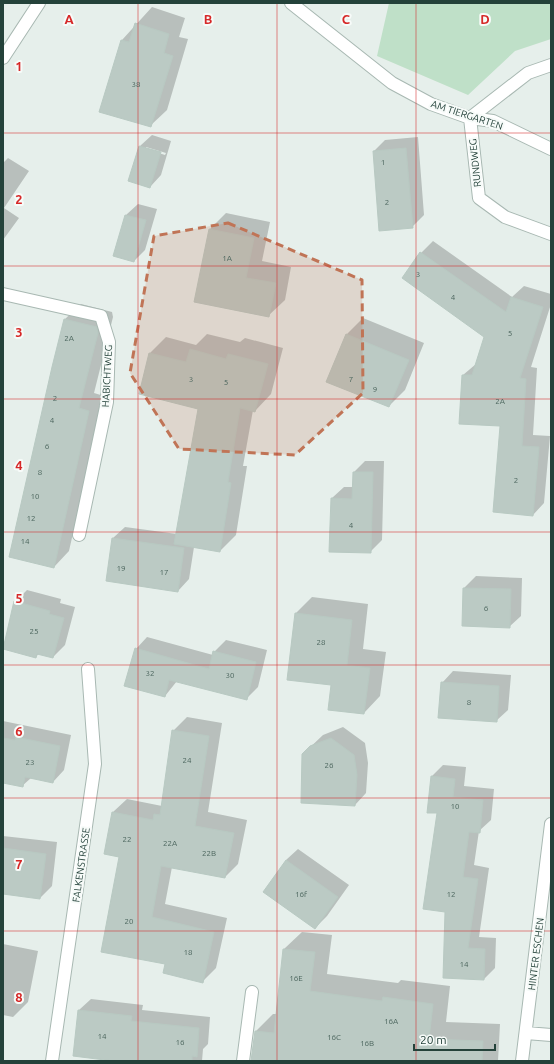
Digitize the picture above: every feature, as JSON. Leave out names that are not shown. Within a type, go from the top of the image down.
[{"type":"street","points":[[3,58],[39,3]]},
{"type":"street","name":"AM TIERGARTEN","points":[[291,3],[392,83],[431,104],[470,118],[493,121],[551,149]]},
{"type":"street","points":[[470,118],[528,73],[551,65]]},
{"type":"street","name":"RUNDWEG","points":[[470,118],[479,198],[505,216],[551,234]]},
{"type":"street","name":"HABICHTWEG","points":[[3,294],[101,316],[109,342],[107,402],[79,535]]},
{"type":"street","name":"FALKENSTRASSE","points":[[52,1061],[95,764],[88,669]]},
{"type":"street","name":"HINTER ESCHEN","points":[[522,1061],[551,824]]},
{"type":"street","points":[[243,1061],[252,992]]},
{"type":"street","points":[[526,1034],[551,1035]]},
{"type":"highlighted area","points":[[228,223],[362,280],[363,393],[295,455],[179,449],[130,373],[154,236]]},
{"type":"green space","points":[[389,3],[551,3],[551,39],[515,51],[468,95],[377,56]]},
{"type":"building","points":[[135,23],[169,34],[164,53],[173,56],[151,127],[99,112],[121,40],[129,42]]},
{"type":"building","points":[[139,146],[161,152],[150,188],[128,181]]},
{"type":"building","points":[[406,148],[413,228],[379,231],[373,151]]},
{"type":"building","points":[[125,215],[146,220],[134,262],[113,256]]},
{"type":"building","points":[[209,229],[254,238],[246,278],[276,283],[269,317],[194,302]]},
{"type":"building","points":[[420,252],[506,312],[511,297],[543,307],[520,378],[526,379],[522,446],[539,447],[533,516],[493,512],[500,426],[459,424],[462,375],[472,375],[484,337],[402,278]]},
{"type":"building","points":[[64,319],[97,327],[98,333],[79,408],[89,411],[54,568],[9,557]]},
{"type":"building","points":[[346,334],[409,360],[389,407],[326,382]]},
{"type":"building","points":[[190,349],[226,359],[228,354],[268,364],[255,412],[240,408],[228,482],[231,483],[220,552],[174,544],[198,409],[139,394],[149,353],[186,362]]},
{"type":"building","points":[[353,472],[373,472],[371,553],[329,552],[331,498],[352,499]]},
{"type":"building","points":[[112,538],[184,548],[178,592],[106,581]]},
{"type":"building","points":[[463,588],[511,589],[510,628],[462,626]]},
{"type":"building","points":[[14,601],[50,611],[49,614],[64,618],[53,658],[37,654],[36,658],[3,649]]},
{"type":"building","points":[[295,613],[352,620],[347,665],[370,668],[364,714],[328,710],[331,685],[287,680]]},
{"type":"building","points":[[135,648],[209,669],[213,651],[256,662],[247,700],[169,680],[165,697],[124,686]]},
{"type":"building","points":[[441,682],[499,686],[497,722],[438,718]]},
{"type":"building","points":[[172,730],[209,736],[195,826],[234,833],[225,878],[161,866],[152,917],[214,932],[203,983],[163,973],[165,964],[101,952],[119,857],[104,854],[112,812],[153,820],[154,814],[160,815]]},
{"type":"building","points":[[16,737],[60,746],[53,783],[25,777],[23,787],[3,783],[3,738],[15,740]]},
{"type":"building","points":[[331,738],[354,755],[357,775],[355,806],[301,803],[302,754],[310,746]]},
{"type":"building","points":[[431,776],[455,779],[453,797],[483,800],[480,833],[469,832],[463,877],[478,879],[468,948],[485,949],[484,980],[443,978],[445,912],[423,909],[437,813],[427,813]]},
{"type":"building","points":[[3,848],[46,854],[40,899],[3,894]]},
{"type":"building","points":[[286,860],[338,897],[315,929],[263,892]]},
{"type":"building","points":[[283,949],[315,952],[310,991],[382,1001],[383,997],[433,1004],[429,1039],[483,1041],[482,1061],[251,1061],[255,1031],[274,1033]]},
{"type":"building","points":[[78,1010],[132,1016],[131,1021],[199,1028],[197,1057],[192,1056],[192,1061],[113,1061],[73,1056]]}]
